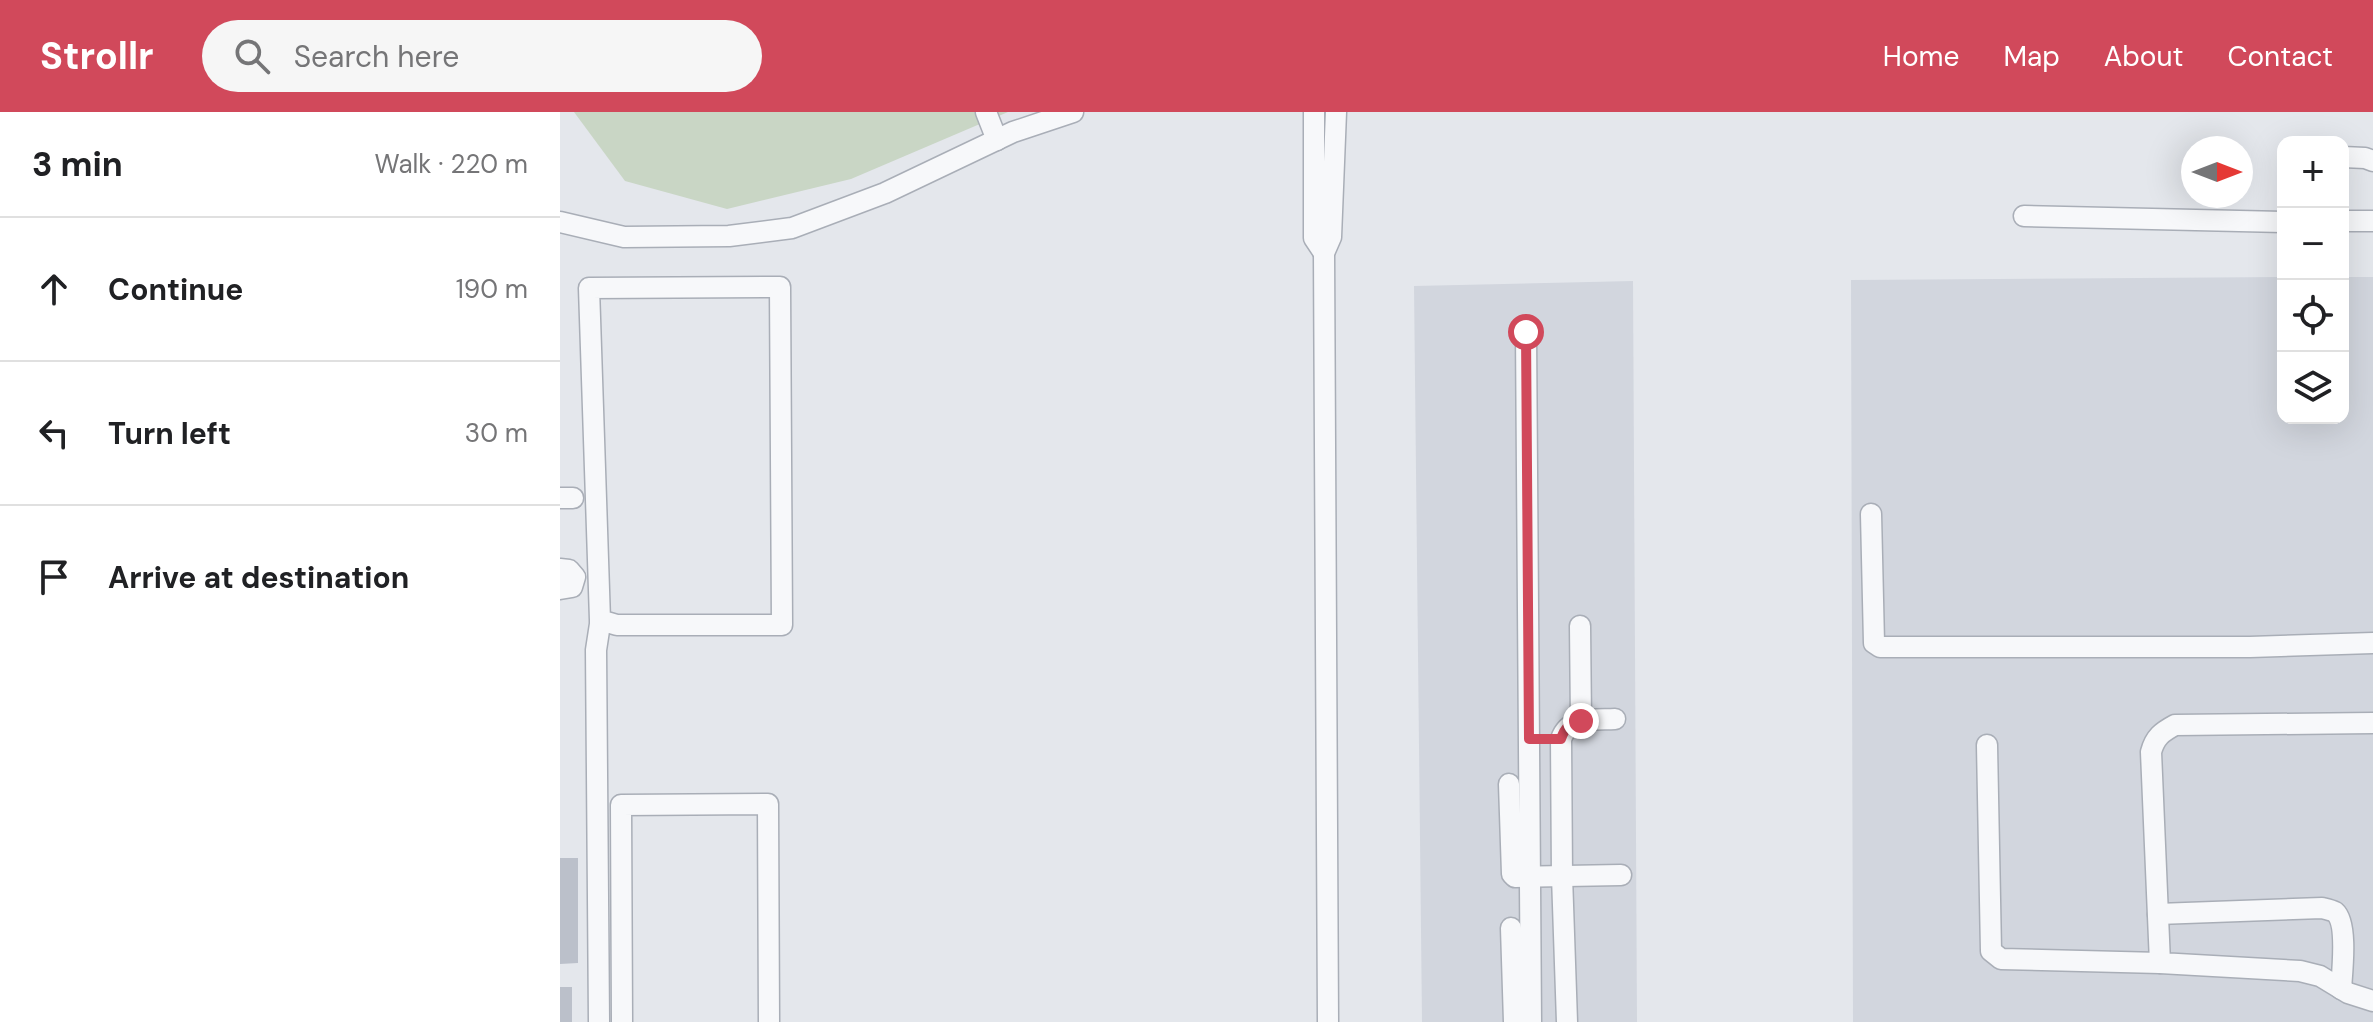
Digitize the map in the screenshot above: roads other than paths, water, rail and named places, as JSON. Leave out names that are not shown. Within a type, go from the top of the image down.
[{"type":"street","points":[[986,112],[997,140]]},
{"type":"street","points":[[560,222],[624,237],[729,236],[792,228],[885,193],[997,140],[1073,112]]},
{"type":"street","points":[[1314,112],[1314,238],[1324,253]]},
{"type":"street","points":[[1328,1022],[1324,253],[1331,237],[1336,112]]},
{"type":"street","points":[[2349,157],[2373,161]]},
{"type":"street","points":[[2024,216],[2277,222]]},
{"type":"street","points":[[2349,221],[2373,221]]},
{"type":"street","points":[[599,1022],[596,650],[600,620],[589,288],[780,287],[782,625],[617,625],[600,620]]},
{"type":"street","points":[[1526,332],[1531,1022]]},
{"type":"street","points":[[1871,514],[1874,643],[1880,647],[2250,647],[2373,643]]},
{"type":"street","points":[[560,569],[573,572],[575,583],[572,587],[560,589]]},
{"type":"street","points":[[1580,626],[1581,721]]},
{"type":"street","points":[[1562,1022],[1561,739],[1570,723],[1615,719]]},
{"type":"street","points":[[2160,963],[2151,752],[2153,743],[2161,733],[2175,725],[2373,723]]},
{"type":"street","points":[[1529,739],[1561,739]]},
{"type":"street","points":[[1987,745],[1991,951],[2001,959],[2300,971],[2320,976],[2341,989],[2373,1001]]},
{"type":"street","points":[[1509,784],[1512,874],[1518,877],[1621,875]]},
{"type":"street","points":[[622,1022],[621,805],[768,804],[769,1022]]},
{"type":"street","points":[[2158,914],[2322,908],[2335,912],[2340,921],[2343,943],[2341,989]]},
{"type":"street","points":[[1511,928],[1514,1022]]}]
